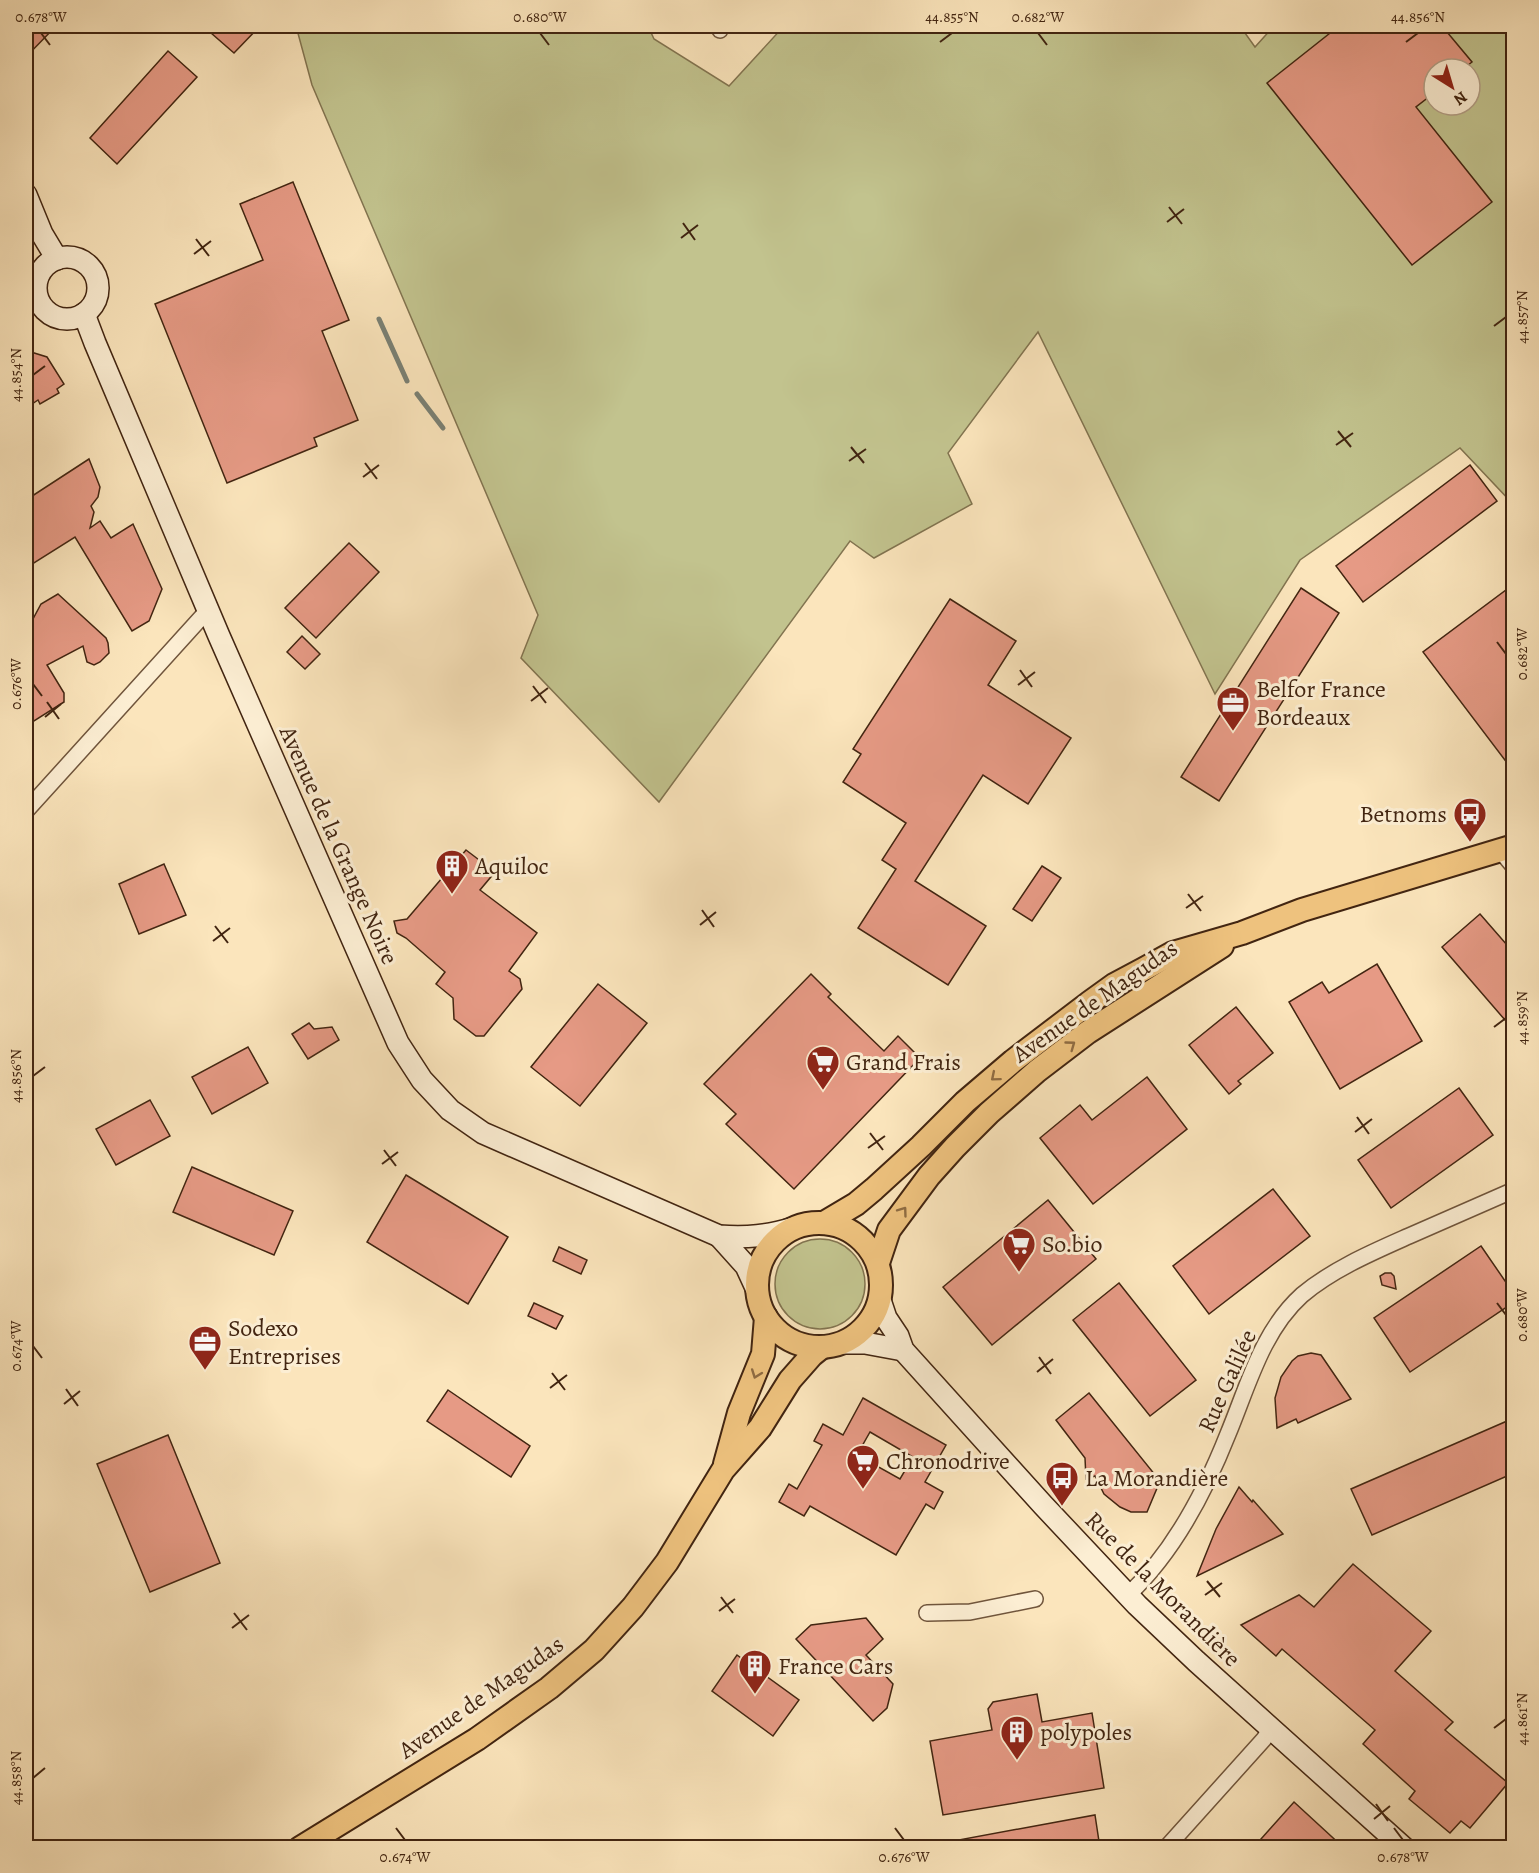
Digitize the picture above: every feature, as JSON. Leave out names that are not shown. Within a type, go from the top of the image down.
[{"type":"main road","name":"Avenue de Magudas","points":[[824,1222],[843,1212],[874,1189],[965,1102],[1063,1022],[1106,991],[1173,953],[1242,933],[1302,910],[1509,854]]},
{"type":"main road","name":"Avenue de Magudas","points":[[878,1263],[889,1230],[928,1176],[989,1113],[1037,1071],[1088,1032],[1242,933]]},
{"type":"main road","points":[[824,1222],[842,1226],[857,1235],[869,1247],[878,1263],[882,1281],[880,1300],[872,1318],[859,1333],[832,1345],[805,1345],[790,1340],[776,1330],[766,1317],[757,1290],[759,1271],[766,1253],[778,1238],[794,1228],[809,1223],[824,1222]]},
{"type":"main road","name":"Avenue de Magudas","points":[[723,1470],[739,1413],[764,1354],[766,1317]]},
{"type":"main road","name":"Avenue de Magudas","points":[[300,1848],[477,1739],[549,1688],[594,1650],[633,1607],[667,1562],[694,1522],[723,1470],[760,1428],[790,1380],[812,1355],[832,1345]]},
{"type":"street","points":[[26,195],[42,234],[57,259]]},
{"type":"street","points":[[76,258],[92,270],[96,279],[98,288],[96,298],[84,314],[75,318],[57,317],[32,304],[41,270],[48,263],[57,259],[76,258]]},
{"type":"street","name":"Avenue de la Grange Noire","points":[[84,314],[208,610],[398,1043],[422,1080],[450,1110],[483,1133],[719,1236],[747,1238],[768,1236],[794,1228]]},
{"type":"street","points":[[26,811],[208,610]]},
{"type":"street","name":"Rue Galilée","points":[[1128,1595],[1145,1578],[1189,1516],[1227,1437],[1261,1351],[1278,1322],[1302,1296],[1362,1257],[1514,1190]]},
{"type":"street","name":"Avenue de la Grange Noire","points":[[719,1236],[746,1266],[757,1290]]},
{"type":"street","name":"Rue de la Morandière","points":[[880,1300],[886,1318],[898,1336],[903,1350],[1128,1595],[1188,1653],[1404,1848]]},
{"type":"street","points":[[832,1345],[865,1343],[903,1350]]},
{"type":"street","points":[[927,1613],[970,1612],[1035,1599]]},
{"type":"street","points":[[1166,1848],[1264,1739],[1271,1728]]},
{"type":"green space","points":[[296,26],[648,26],[654,39],[729,86],[784,26],[1240,26],[1255,47],[1274,26],[1513,26],[1513,504],[1460,448],[1300,560],[1215,694],[1038,332],[948,453],[972,504],[874,558],[850,541],[659,802],[521,658],[538,615],[312,85]]},
{"type":"green space","points":[[820,1239],[837,1242],[852,1252],[862,1267],[865,1284],[862,1301],[852,1316],[837,1326],[820,1329],[803,1326],[788,1316],[778,1301],[775,1284],[778,1267],[788,1252],[803,1242]]},
{"type":"building","points":[[26,26],[56,26],[26,57]]},
{"type":"building","points":[[203,26],[260,26],[234,53]]},
{"type":"building","points":[[1339,26],[1442,26],[1468,57],[1422,57],[1422,102],[1416,107],[1492,202],[1412,265],[1267,83]]},
{"type":"building","points":[[168,51],[197,77],[117,164],[90,138]]},
{"type":"building","points":[[293,182],[349,320],[322,331],[358,420],[314,438],[317,446],[227,483],[155,304],[263,260],[240,204]]},
{"type":"building","points":[[31,352],[47,357],[64,384],[57,389],[59,393],[40,404],[38,400],[32,404],[26,394],[26,356]]},
{"type":"building","points":[[89,459],[100,487],[98,497],[91,506],[94,512],[90,528],[100,521],[111,538],[133,524],[162,589],[149,621],[132,631],[75,537],[26,568],[26,500]]},
{"type":"building","points":[[1470,465],[1497,501],[1363,602],[1336,566]]},
{"type":"building","points":[[349,543],[379,572],[316,638],[285,608]]},
{"type":"building","points":[[1514,584],[1514,772],[1423,652]]},
{"type":"building","points":[[1301,588],[1339,613],[1219,801],[1181,777]]},
{"type":"building","points":[[58,594],[106,638],[109,653],[94,665],[87,662],[83,646],[47,665],[64,693],[64,702],[34,721],[26,718],[26,632],[41,604]]},
{"type":"building","points":[[950,599],[1016,641],[988,685],[1071,738],[1028,804],[983,775],[915,881],[986,926],[948,985],[858,928],[896,869],[882,860],[906,823],[843,782],[861,754],[853,749]]},
{"type":"building","points":[[302,636],[320,654],[305,669],[287,652]]},
{"type":"building","points":[[466,850],[495,872],[480,890],[537,933],[509,971],[520,979],[522,989],[484,1036],[476,1036],[454,1019],[453,998],[436,984],[445,972],[397,933],[394,921],[407,919]]},
{"type":"building","points":[[164,864],[186,915],[139,934],[119,884]]},
{"type":"building","points":[[1042,866],[1061,878],[1032,921],[1013,909]]},
{"type":"building","points":[[1480,914],[1514,953],[1514,1012],[1505,1020],[1442,947]]},
{"type":"building","points":[[1377,964],[1422,1041],[1340,1089],[1289,1002],[1322,982],[1329,993]]},
{"type":"building","name":"Grand Frais","points":[[811,974],[831,994],[828,997],[884,1051],[898,1036],[920,1058],[794,1189],[726,1124],[736,1114],[704,1084]]},
{"type":"building","points":[[598,984],[647,1023],[580,1106],[531,1067]]},
{"type":"building","points":[[1236,1007],[1273,1053],[1238,1081],[1241,1084],[1229,1094],[1189,1045]]},
{"type":"building","points":[[309,1023],[314,1029],[332,1027],[339,1040],[308,1059],[292,1034]]},
{"type":"building","points":[[248,1047],[268,1083],[212,1114],[192,1077]]},
{"type":"building","points":[[1147,1077],[1187,1129],[1093,1204],[1040,1138],[1080,1105],[1092,1120]]},
{"type":"building","points":[[1459,1088],[1493,1135],[1391,1208],[1358,1160]]},
{"type":"building","points":[[150,1100],[170,1136],[116,1165],[96,1129]]},
{"type":"building","points":[[192,1167],[293,1211],[274,1255],[173,1212]]},
{"type":"building","points":[[406,1175],[508,1237],[468,1304],[367,1242]]},
{"type":"building","points":[[1273,1189],[1310,1236],[1209,1314],[1173,1266]]},
{"type":"building","name":"So.bio","points":[[1048,1200],[1096,1259],[992,1345],[943,1287]]},
{"type":"building","points":[[1481,1246],[1514,1294],[1514,1302],[1410,1372],[1374,1318]]},
{"type":"building","points":[[559,1247],[587,1260],[581,1274],[553,1261]]},
{"type":"building","points":[[1391,1273],[1394,1276],[1396,1289],[1382,1285],[1380,1276]]},
{"type":"building","points":[[1119,1283],[1196,1380],[1150,1416],[1073,1320]]},
{"type":"building","points":[[534,1303],[563,1316],[556,1329],[528,1316]]},
{"type":"building","points":[[1311,1353],[1321,1355],[1351,1399],[1298,1423],[1296,1419],[1277,1428],[1275,1398],[1281,1377],[1298,1356]]},
{"type":"building","points":[[448,1390],[530,1446],[511,1477],[427,1421]]},
{"type":"building","points":[[1089,1393],[1160,1481],[1147,1512],[1131,1512],[1120,1507],[1104,1494],[1095,1476],[1086,1479],[1085,1458],[1056,1420]]},
{"type":"building","name":"Chronodrive","points":[[863,1398],[946,1445],[925,1482],[943,1492],[934,1509],[926,1504],[896,1555],[810,1506],[804,1516],[779,1502],[789,1484],[797,1489],[822,1445],[814,1441],[823,1424],[843,1435]],"holes":[[[870,1432],[913,1457],[900,1479],[857,1455]]]},
{"type":"building","points":[[1514,1418],[1514,1473],[1372,1535],[1351,1489]]},
{"type":"building","points":[[168,1435],[220,1563],[150,1592],[97,1464]]},
{"type":"building","points":[[1239,1487],[1283,1534],[1197,1576],[1216,1529]]},
{"type":"building","points":[[1353,1564],[1431,1631],[1395,1671],[1453,1722],[1445,1730],[1508,1783],[1470,1828],[1461,1821],[1450,1833],[1409,1799],[1415,1791],[1363,1744],[1375,1730],[1282,1649],[1276,1656],[1241,1625],[1299,1595],[1314,1607]]},
{"type":"building","points":[[866,1618],[883,1639],[866,1655],[893,1684],[887,1708],[873,1721],[796,1639],[811,1625]]},
{"type":"building","name":"France Cars","points":[[737,1655],[799,1700],[773,1736],[712,1691]]},
{"type":"building","name":"polypoles","points":[[1037,1694],[1042,1722],[1092,1713],[1104,1788],[943,1815],[930,1741],[992,1730],[988,1709],[993,1702]]},
{"type":"building","points":[[1294,1802],[1344,1848],[1253,1848]]},
{"type":"building","points":[[1095,1815],[1100,1848],[954,1848],[953,1841]]},
{"type":"waterway","points":[[379,319],[407,381]]},
{"type":"waterway","points":[[417,394],[443,428]]},
{"type":"place","name":"Belfor France Bordeaux","points":[[1233,732]]},
{"type":"place","name":"Betnoms","points":[[1470,843]]},
{"type":"place","name":"Aquiloc","points":[[452,895]]},
{"type":"place","name":"Grand Frais","points":[[823,1091]]},
{"type":"place","name":"So.bio","points":[[1019,1273]]},
{"type":"place","name":"Sodexo Entreprises","points":[[205,1371]]},
{"type":"place","name":"Chronodrive","points":[[863,1490]]},
{"type":"place","name":"La Morandière","points":[[1062,1507]]},
{"type":"place","name":"France Cars","points":[[755,1695]]},
{"type":"place","name":"polypoles","points":[[1017,1761]]}]
